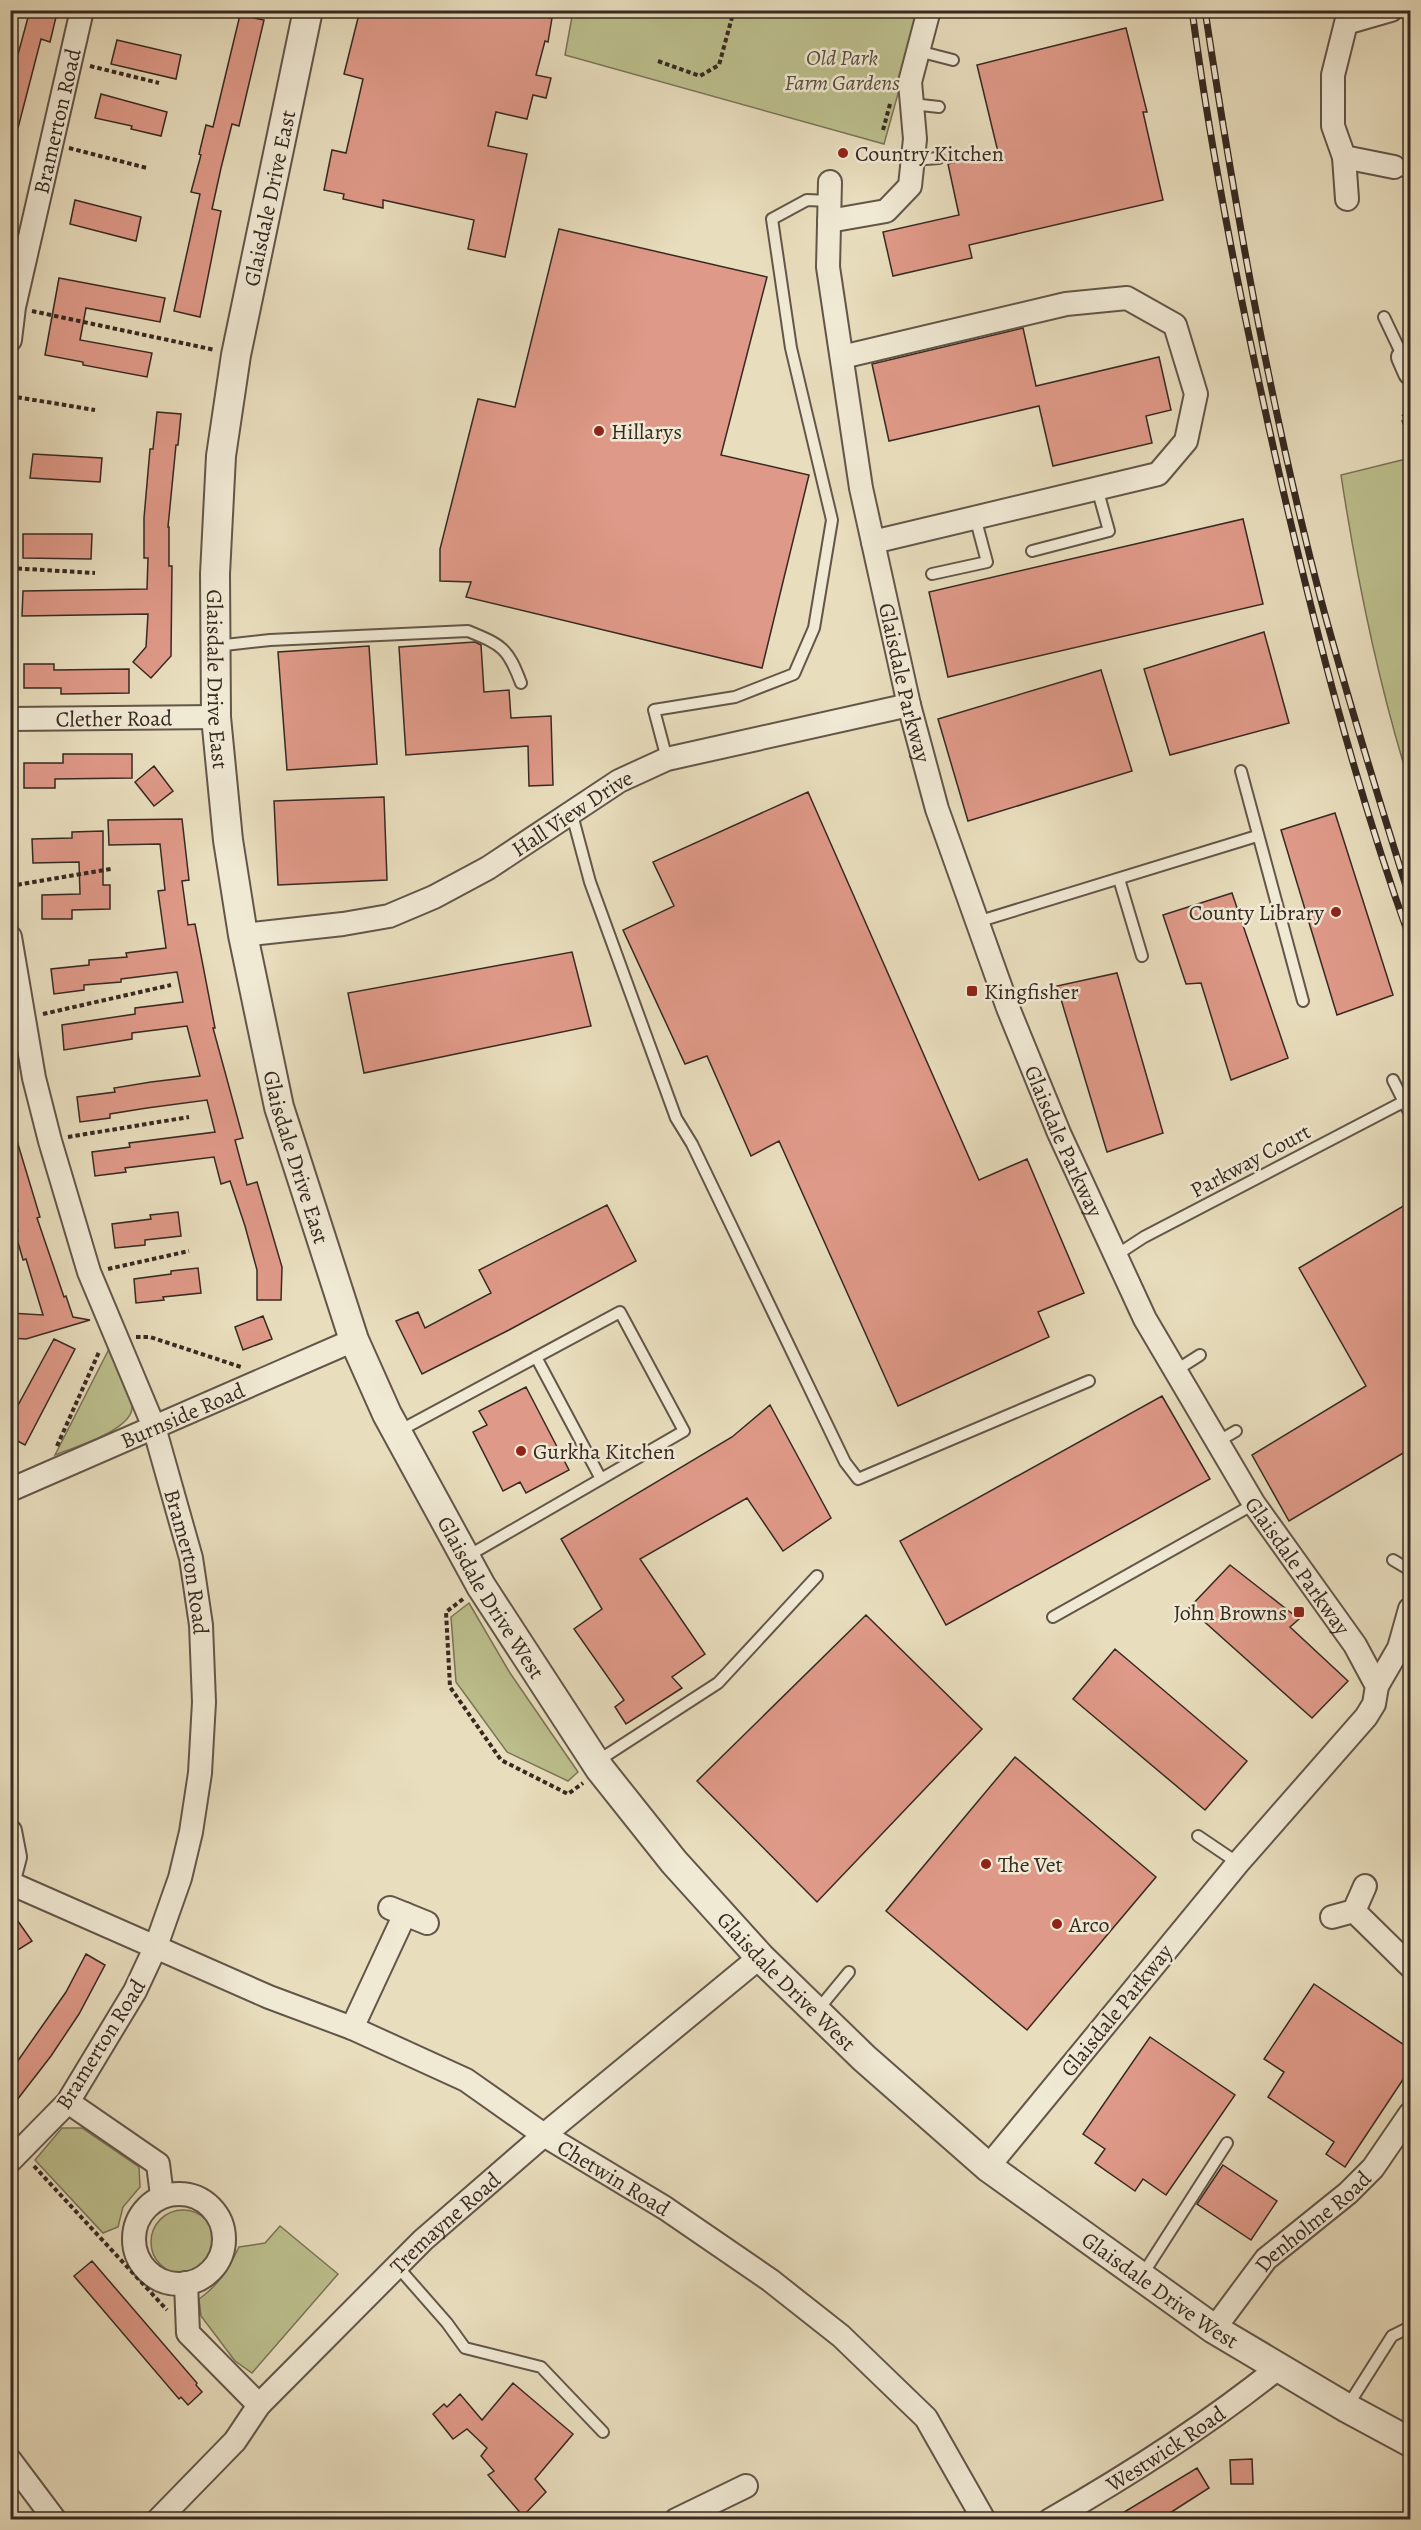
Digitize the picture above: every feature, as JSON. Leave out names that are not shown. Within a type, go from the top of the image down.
[{"type":"street","name":"Bramerton Road","points":[[10,340],[14,308],[82,10]]},
{"type":"street","name":"Glaisdale Drive East","points":[[308,10],[236,355],[220,456],[215,574],[216,717],[228,840],[243,935],[279,1107],[354,1340]]},
{"type":"street","points":[[830,201],[886,211],[910,186],[915,139],[910,82],[929,10]]},
{"type":"street","points":[[1347,199],[1344,157],[1333,126],[1333,75],[1346,23],[1391,10]]},
{"type":"street","points":[[1344,157],[1402,170]]},
{"type":"street","name":"Glaisdale Parkway","points":[[830,201],[828,267],[861,488],[909,705],[936,809],[1008,1008],[1059,1133],[1145,1319],[1175,1371],[1227,1437],[1254,1504],[1354,1645],[1377,1686]]},
{"type":"street","points":[[842,357],[1066,304],[1127,298],[1175,325],[1196,394],[1186,441],[1158,474],[873,542]]},
{"type":"street","name":"Hall View Drive","points":[[243,935],[343,924],[389,916],[434,897],[488,868],[619,781],[667,759],[909,705]]},
{"type":"street","name":"Clether Road","points":[[10,719],[216,717]]},
{"type":"street","name":"Bramerton Road","points":[[10,937],[34,1078],[50,1141],[89,1272],[154,1427],[191,1558],[201,1625],[204,1702],[200,1773],[191,1832],[180,1878],[156,1946],[135,1991],[68,2102],[16,2157]]},
{"type":"street","name":"Burnside Road","points":[[10,1490],[354,1340]]},
{"type":"street","name":"Glaisdale Drive West","points":[[354,1340],[397,1432],[482,1586],[598,1765],[674,1862],[760,1958],[864,2058],[988,2167],[1214,2329],[1347,2408],[1410,2442]]},
{"type":"street","name":"Glaisdale Parkway","points":[[988,2167],[1238,1863],[1366,1717],[1374,1704],[1377,1686],[1399,1648],[1410,1609]]},
{"type":"street","points":[[10,1831],[15,1857],[10,1876]]},
{"type":"street","name":"Chetwin Road","points":[[10,1883],[269,1997],[352,2028],[466,2080],[544,2135],[665,2208],[770,2280],[841,2336],[926,2418],[984,2520]]},
{"type":"street","points":[[1365,1886],[1343,1914],[1410,1966]]},
{"type":"street","points":[[352,2028],[398,1911],[427,1923]]},
{"type":"street","name":"Tremayne Road","points":[[158,2520],[235,2441],[259,2405],[423,2240],[544,2135],[760,1958]]},
{"type":"street","points":[[68,2102],[158,2163],[162,2196]]},
{"type":"street","name":"Denholme Road","points":[[1214,2329],[1266,2259],[1348,2193],[1373,2168],[1410,2114]]},
{"type":"street","points":[[185,2194],[203,2200],[216,2213],[223,2229],[223,2247],[219,2260],[206,2275],[186,2283],[169,2283],[147,2271],[140,2262],[133,2241],[137,2221],[142,2212],[162,2196],[185,2194]]},
{"type":"street","points":[[186,2283],[188,2333],[259,2405]]},
{"type":"street","name":"Westwick Road","points":[[1050,2520],[1113,2484],[1247,2393],[1278,2368]]},
{"type":"street","points":[[10,2460],[55,2520]]},
{"type":"street","points":[[676,2520],[712,2512],[746,2486]]},
{"type":"lane","points":[[918,51],[953,60]]},
{"type":"lane","points":[[912,104],[939,107]]},
{"type":"lane","points":[[913,160],[939,158]]},
{"type":"lane","points":[[667,759],[654,710],[735,697],[794,674],[814,628],[832,520],[791,348],[772,219],[807,200],[830,201]]},
{"type":"lane","points":[[1384,317],[1407,365]]},
{"type":"lane","points":[[1032,550],[1109,531],[1097,488]]},
{"type":"lane","points":[[932,574],[987,562],[975,517]]},
{"type":"lane","points":[[215,646],[270,640],[468,631],[491,640],[511,657],[521,683]]},
{"type":"lane","points":[[1241,771],[1303,1000]]},
{"type":"lane","points":[[571,811],[590,882],[676,1118],[692,1144],[844,1462],[858,1479],[1089,1381]]},
{"type":"lane","points":[[977,922],[1257,836]]},
{"type":"lane","points":[[1119,879],[1142,956]]},
{"type":"lane","points":[[1393,1080],[1406,1101],[1410,1114]]},
{"type":"lane","name":"Parkway Court","points":[[1114,1256],[1144,1237],[1406,1101]]},
{"type":"lane","points":[[397,1432],[620,1312],[684,1431],[466,1557]]},
{"type":"lane","points":[[1175,1371],[1200,1355]]},
{"type":"lane","points":[[536,1357],[601,1479]]},
{"type":"lane","points":[[1053,1617],[1254,1504]]},
{"type":"lane","points":[[1393,1560],[1410,1570]]},
{"type":"lane","points":[[598,1765],[718,1683],[817,1576]]},
{"type":"lane","points":[[1198,1836],[1238,1863]]},
{"type":"lane","points":[[816,2012],[849,1972]]},
{"type":"lane","points":[[1141,2277],[1227,2143]]},
{"type":"lane","points":[[397,2266],[447,2323],[465,2348],[541,2367],[603,2432]]},
{"type":"lane","points":[[1347,2408],[1392,2336],[1410,2327]]},
{"type":"path","points":[[658,61],[700,76],[719,65],[734,10]]},
{"type":"path","points":[[70,61],[159,83]]},
{"type":"path","points":[[53,144],[147,168]]},
{"type":"path","points":[[14,308],[236,355]]},
{"type":"path","points":[[10,396],[95,410]]},
{"type":"path","points":[[1410,406],[1403,417],[1410,462]]},
{"type":"path","points":[[10,568],[95,573]]},
{"type":"path","points":[[10,886],[111,869]]},
{"type":"path","points":[[23,1018],[171,985]]},
{"type":"path","points":[[50,1141],[189,1117]]},
{"type":"path","points":[[89,1272],[189,1251]]},
{"type":"path","points":[[44,1474],[104,1343],[116,1338],[150,1336],[241,1366],[280,1371]]},
{"type":"path","points":[[482,1586],[446,1612],[450,1687],[501,1760],[568,1794],[598,1765]]},
{"type":"path","points":[[16,2157],[188,2333]]},
{"type":"green space","name":"Old Park Farm Gardens","points":[[573,11],[921,11],[884,144],[565,55]]},
{"type":"green space","points":[[1410,458],[1410,785],[1388,708],[1370,631],[1341,475]]},
{"type":"green space","points":[[109,1349],[129,1394],[132,1407],[130,1415],[123,1423],[101,1437],[55,1455]]},
{"type":"green space","points":[[469,1603],[510,1673],[578,1772],[568,1781],[507,1752],[456,1682],[451,1617]]},
{"type":"green space","points":[[62,2128],[82,2128],[139,2167],[140,2187],[123,2207],[118,2227],[103,2233],[35,2160]]},
{"type":"green space","points":[[183,2210],[201,2216],[209,2224],[215,2242],[209,2260],[201,2268],[183,2274],[165,2268],[157,2260],[151,2242],[157,2224],[165,2216]]},
{"type":"green space","points":[[280,2226],[338,2274],[252,2373],[235,2361],[201,2316],[199,2299],[223,2276],[239,2247],[265,2243]]},
{"type":"building","points":[[30,10],[57,13],[50,42],[41,39],[18,128],[10,128],[10,56],[17,58]]},
{"type":"building","points":[[360,10],[510,10],[552,18],[548,42],[545,41],[536,75],[551,78],[546,98],[533,95],[527,119],[496,112],[488,146],[527,154],[505,257],[468,249],[474,220],[383,200],[383,208],[343,199],[344,194],[324,190],[332,150],[346,153],[363,79],[344,74]]},
{"type":"building","points":[[240,15],[264,20],[239,126],[232,124],[212,209],[221,211],[200,317],[174,311],[200,194],[191,192],[201,155],[199,154],[206,125],[213,127]]},
{"type":"building","points":[[1126,28],[1147,112],[1143,112],[1163,200],[969,245],[972,258],[893,276],[883,232],[959,215],[948,164],[998,152],[977,65]]},
{"type":"building","points":[[117,40],[181,55],[176,79],[111,64]]},
{"type":"building","points":[[101,94],[167,112],[161,136],[131,129],[132,126],[95,118]]},
{"type":"building","points":[[75,200],[141,217],[136,241],[70,224]]},
{"type":"building","name":"Hillarys","points":[[559,229],[767,277],[721,455],[809,475],[762,668],[466,597],[471,582],[440,581],[440,549],[478,399],[515,407]]},
{"type":"building","points":[[59,278],[165,298],[160,322],[86,308],[80,340],[152,353],[147,377],[45,355]]},
{"type":"building","points":[[1023,328],[1036,386],[1159,357],[1171,410],[1146,416],[1152,443],[1053,466],[1039,406],[889,441],[872,364]]},
{"type":"building","points":[[157,412],[181,414],[168,527],[169,566],[172,566],[171,656],[151,678],[133,662],[146,647],[148,614],[22,616],[23,591],[147,589],[148,558],[144,558],[144,518],[150,449],[153,449]]},
{"type":"building","points":[[33,454],[102,458],[100,482],[30,478]]},
{"type":"building","points":[[1243,519],[1263,604],[948,677],[929,592]]},
{"type":"building","points":[[23,534],[92,534],[91,559],[23,558]]},
{"type":"building","points":[[1264,632],[1289,723],[1170,755],[1144,669]]},
{"type":"building","points":[[475,642],[481,645],[484,692],[509,690],[511,718],[551,716],[553,785],[529,786],[528,746],[406,755],[399,647]]},
{"type":"building","points":[[369,646],[377,764],[287,770],[278,652]]},
{"type":"building","points":[[24,664],[54,664],[54,670],[129,669],[129,693],[61,694],[61,688],[24,688]]},
{"type":"building","points":[[1101,670],[1132,771],[968,821],[938,719]]},
{"type":"building","points":[[63,754],[132,754],[132,778],[55,779],[55,788],[24,788],[24,763],[63,763]]},
{"type":"building","points":[[154,766],[173,791],[154,806],[135,782]]},
{"type":"building","points":[[808,792],[979,1180],[1027,1159],[1084,1293],[1038,1312],[1049,1337],[898,1406],[779,1141],[751,1156],[707,1056],[685,1064],[623,930],[674,906],[653,862]]},
{"type":"building","points":[[384,797],[387,880],[278,885],[274,801]]},
{"type":"building","name":"County Library","points":[[1335,813],[1393,995],[1337,1015],[1281,830]]},
{"type":"building","points":[[182,819],[189,880],[182,881],[188,925],[195,924],[215,1028],[213,1028],[243,1138],[235,1140],[247,1185],[257,1182],[282,1267],[281,1300],[257,1300],[257,1270],[245,1226],[230,1181],[221,1184],[214,1157],[125,1168],[126,1172],[95,1176],[92,1152],[130,1147],[129,1143],[215,1132],[207,1100],[110,1114],[110,1118],[80,1122],[77,1097],[115,1092],[114,1088],[200,1076],[187,1026],[132,1033],[132,1039],[64,1050],[62,1025],[135,1014],[135,1008],[183,1002],[177,972],[121,979],[121,982],[84,985],[84,990],[54,994],[51,969],[89,965],[89,960],[127,957],[126,953],[166,948],[158,891],[165,890],[160,844],[109,845],[108,820]]},
{"type":"building","points":[[103,831],[103,885],[110,885],[110,909],[72,910],[72,919],[42,919],[42,895],[80,894],[79,862],[33,863],[32,839],[72,838],[72,832]]},
{"type":"building","points":[[1232,893],[1288,1058],[1231,1080],[1201,983],[1186,984],[1163,915]]},
{"type":"building","points":[[572,952],[591,1026],[364,1073],[348,993]]},
{"type":"building","points":[[1117,973],[1163,1133],[1107,1152],[1057,986]]},
{"type":"building","points":[[14,1131],[40,1217],[37,1218],[64,1297],[66,1296],[73,1317],[90,1320],[26,1339],[10,1338],[10,1313],[43,1315],[26,1259],[23,1260],[15,1232],[18,1231],[10,1206],[10,1132]]},
{"type":"building","points":[[1410,1202],[1410,1449],[1289,1521],[1252,1455],[1366,1386],[1299,1268]]},
{"type":"building","points":[[607,1205],[636,1261],[422,1374],[396,1321],[418,1312],[425,1328],[491,1293],[479,1270]]},
{"type":"building","points":[[178,1212],[181,1236],[145,1240],[145,1245],[115,1248],[112,1224],[151,1219],[150,1215]]},
{"type":"building","points":[[198,1268],[201,1293],[163,1297],[164,1300],[136,1303],[134,1279]]},
{"type":"building","points":[[263,1316],[272,1339],[243,1350],[235,1327]]},
{"type":"building","points":[[54,1339],[75,1349],[25,1445],[10,1437],[10,1420]]},
{"type":"building","name":"Gurkha Kitchen","points":[[526,1387],[569,1470],[526,1493],[520,1482],[503,1491],[473,1432],[487,1425],[479,1411]]},
{"type":"building","points":[[1162,1396],[1210,1479],[946,1625],[900,1541]]},
{"type":"building","points":[[770,1405],[831,1518],[783,1551],[747,1498],[640,1559],[705,1654],[672,1677],[682,1688],[626,1724],[615,1707],[624,1700],[574,1629],[602,1609],[561,1539],[732,1437]]},
{"type":"building","points":[[1230,1565],[1299,1619],[1290,1627],[1348,1681],[1312,1718],[1189,1608]]},
{"type":"building","points":[[866,1615],[982,1729],[817,1902],[697,1781]]},
{"type":"building","points":[[1115,1649],[1247,1761],[1205,1810],[1073,1699]]},
{"type":"building","points":[[1015,1757],[1156,1877],[1027,2030],[886,1911]]},
{"type":"building","points":[[10,1910],[32,1941],[10,1955]]},
{"type":"building","points":[[86,1954],[105,1965],[79,2014],[51,2056],[10,2109],[10,2072],[66,1992]]},
{"type":"building","points":[[1314,1984],[1410,2049],[1410,2069],[1345,2167],[1326,2154],[1334,2142],[1268,2097],[1284,2072],[1264,2059]]},
{"type":"building","points":[[1150,2037],[1235,2095],[1166,2195],[1143,2179],[1135,2191],[1095,2163],[1105,2149],[1083,2134]]},
{"type":"building","points":[[1223,2165],[1277,2201],[1251,2240],[1197,2204]]},
{"type":"building","points":[[92,2261],[197,2383],[196,2385],[202,2392],[188,2405],[181,2397],[179,2399],[74,2276]]},
{"type":"building","points":[[513,2383],[573,2434],[535,2479],[546,2492],[523,2516],[488,2475],[494,2471],[481,2456],[487,2448],[467,2429],[453,2439],[433,2414],[444,2404],[447,2407],[460,2394],[482,2420]]},
{"type":"building","points":[[1252,2459],[1253,2484],[1231,2484],[1230,2460]]},
{"type":"building","points":[[1197,2468],[1209,2488],[1159,2520],[1111,2520]]},
{"type":"railway","points":[[1192,10],[1231,245],[1280,477],[1323,652],[1355,768],[1410,939]]},
{"type":"railway","points":[[1205,10],[1241,233],[1286,454],[1331,637],[1410,899]]},
{"type":"place","name":"Country Kitchen","points":[[843,153]]},
{"type":"place","name":"Hillarys","points":[[599,431]]},
{"type":"place","name":"County Library","points":[[1336,912]]},
{"type":"place","name":"Kingfisher","points":[[972,991]]},
{"type":"place","name":"Gurkha Kitchen","points":[[521,1451]]},
{"type":"place","name":"John Browns","points":[[1299,1612]]},
{"type":"place","name":"The Vet","points":[[986,1864]]},
{"type":"place","name":"Arco","points":[[1057,1924]]}]
